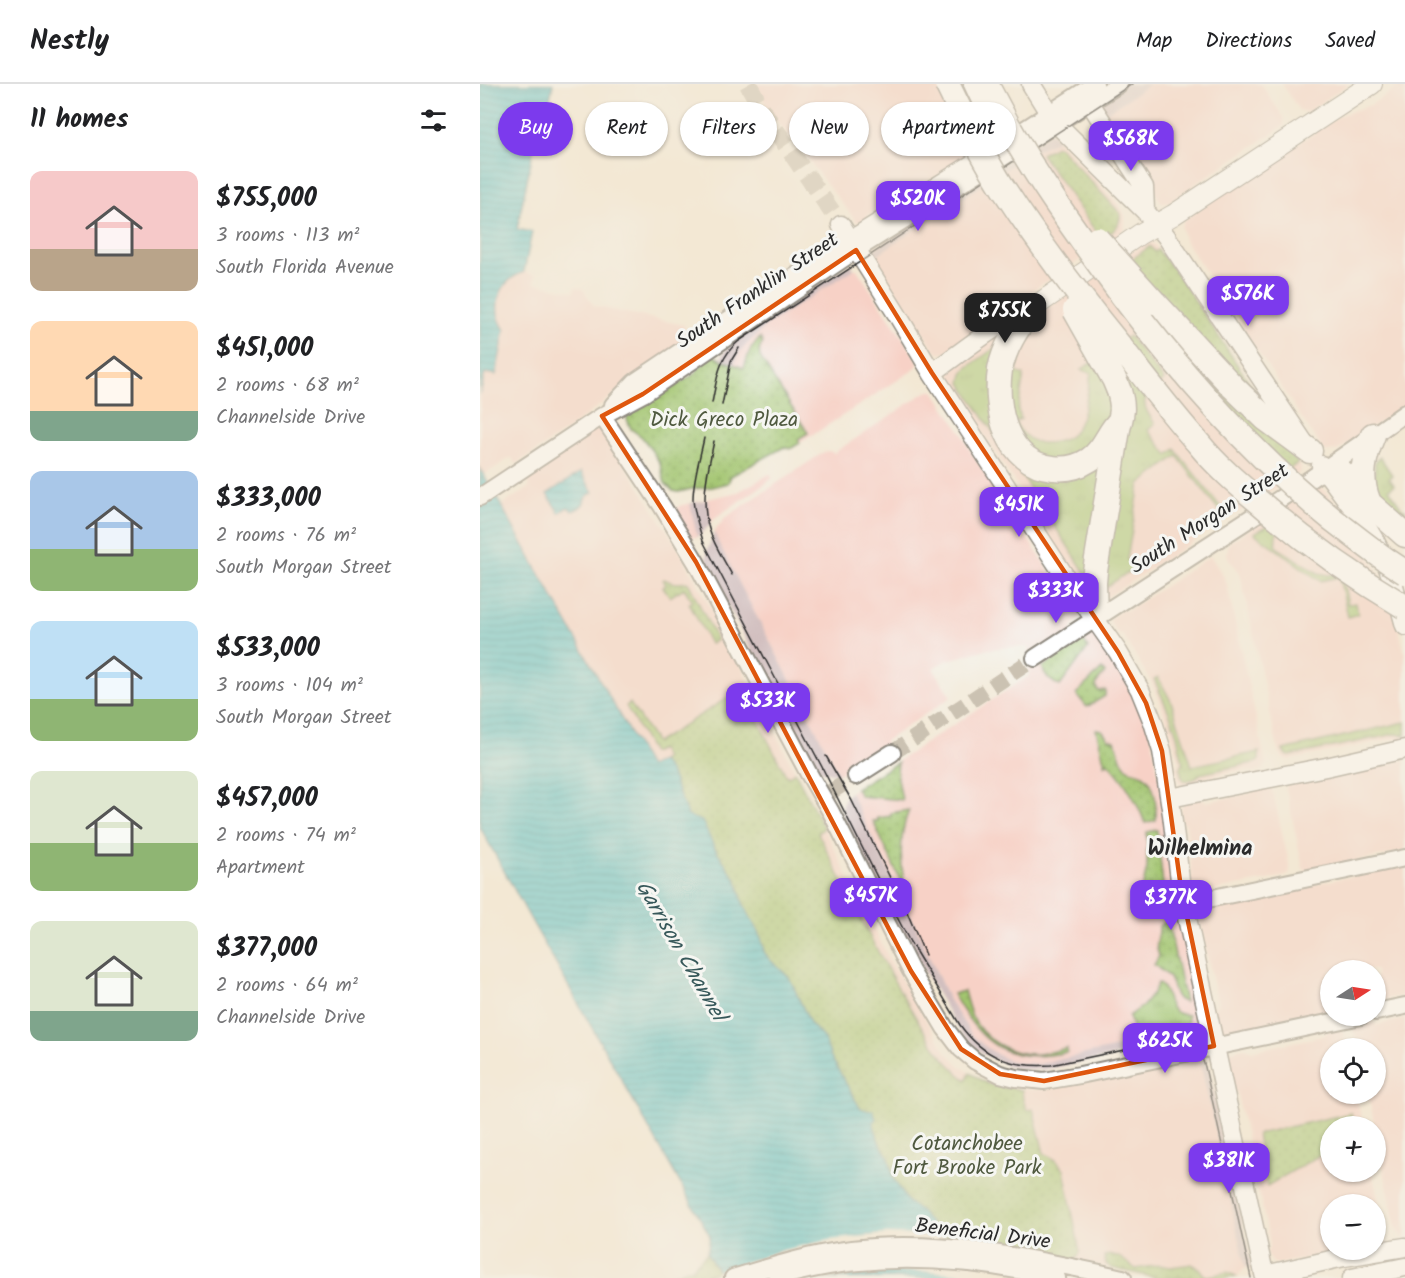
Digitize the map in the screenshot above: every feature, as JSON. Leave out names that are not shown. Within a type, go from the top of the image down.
[{"type":"highway","points":[[947,84],[993,170],[1031,229],[1100,322],[1200,446],[1242,488],[1286,526],[1336,564],[1405,607]]},
{"type":"highway","points":[[986,84],[1042,183],[1130,306],[1193,384],[1249,446],[1310,501],[1370,550],[1405,572]]},
{"type":"highway","points":[[1042,183],[1257,411],[1317,460],[1343,473],[1369,503],[1405,535]]},
{"type":"highway","points":[[1031,229],[1114,379],[1121,399],[1123,416],[1112,429],[1100,451],[1089,460],[1076,466],[1063,469],[1042,466],[1028,459],[1017,449],[1008,435],[1002,417],[998,397],[1003,358],[1010,341],[1031,309]]},
{"type":"highway","points":[[1095,619],[1095,571],[1120,421]]},
{"type":"highway","points":[[1369,503],[1364,488],[1363,472],[1364,460],[1373,435]]},
{"type":"main road","points":[[973,84],[981,102]]},
{"type":"main road","points":[[1031,84],[1053,118],[1151,217],[1317,460],[1366,526],[1387,565],[1405,626]]},
{"type":"main road","points":[[1151,217],[1173,215],[1372,84]]},
{"type":"main road","points":[[932,373],[998,326],[1031,309],[1140,234],[1151,217],[1144,188],[1090,103]]},
{"type":"main road","name":"South Franklin Street","points":[[849,238],[985,156]]},
{"type":"main road","points":[[849,238],[932,373],[1068,581],[1123,660],[1146,703],[1162,751],[1184,904],[1262,1277],[1344,1257],[1405,1247]]},
{"type":"main road","points":[[1170,798],[1405,749]]},
{"type":"main road","points":[[1352,1278],[1405,1267]]},
{"type":"street","name":"South Franklin Street","points":[[480,497],[602,416],[643,394],[849,238],[1053,118],[1095,84]]},
{"type":"street","name":"South Franklin Street","points":[[1016,139],[1053,118],[1090,103],[1119,84]]},
{"type":"street","name":"South Morgan Street","points":[[1035,658],[1095,619],[1317,460],[1373,435],[1405,413]]},
{"type":"street","points":[[602,416],[696,562],[804,765],[826,795],[911,972],[945,1028],[961,1049],[975,1061],[1000,1074],[1044,1081],[1320,1024]]},
{"type":"street","points":[[856,776],[892,753]]},
{"type":"street","points":[[1184,904],[1405,858]]},
{"type":"street","points":[[1386,1010],[1405,1006]]},
{"type":"street","name":"Beneficial Drive","points":[[733,1278],[801,1258],[850,1250],[900,1246],[920,1246],[984,1258],[1057,1278]]},
{"type":"street","name":"Beneficial Drive","points":[[777,1278],[824,1267],[868,1261],[984,1258],[1056,1264],[1123,1278]]},
{"type":"highlighted area","points":[[856,250],[932,373],[1118,652],[1146,703],[1162,751],[1181,888],[1214,1046],[1044,1081],[1000,1074],[961,1049],[911,971],[696,562],[602,416],[643,394]]},
{"type":"shaded area","points":[[755,84],[960,84],[970,102],[881,102],[881,156],[966,156],[934,178],[913,186],[866,216],[868,219],[857,222],[805,156],[869,156],[869,102],[789,102],[789,136],[777,121],[777,102],[765,102]]},
{"type":"shaded area","points":[[1123,84],[1150,84],[1103,115],[1102,101]]},
{"type":"shaded area","points":[[1150,84],[1261,84],[1284,118],[1284,124],[1168,202],[1162,203],[1103,115]]},
{"type":"shaded area","points":[[1282,84],[1349,84],[1307,112],[1299,110]]},
{"type":"shaded area","points":[[1405,84],[1405,405],[1339,450],[1329,452],[1323,450],[1184,239],[1181,226],[1184,220],[1341,115],[1371,105]]},
{"type":"shaded area","points":[[1051,132],[1059,141],[1027,155],[874,257],[871,251]]},
{"type":"shaded area","points":[[1059,141],[1120,206],[1125,216],[1124,228],[1120,234],[1030,292],[946,353],[938,353],[874,257],[1027,155]]},
{"type":"shaded area","points":[[1149,241],[1154,244],[1180,278],[1270,414],[1262,424],[1301,468],[1300,472],[1095,605],[949,381],[952,370],[1011,324],[1041,312]]},
{"type":"shaded area","points":[[851,264],[854,269],[769,324],[748,343],[740,352],[734,365],[724,406],[720,360],[733,341]]},
{"type":"shaded area","points":[[857,269],[918,364],[915,369],[800,443],[747,361],[744,368],[734,365],[740,352],[769,324]]},
{"type":"shaded area","points":[[524,272],[535,275],[534,283],[574,292],[575,287],[583,289],[594,306],[683,325],[690,336],[566,431],[516,464],[511,457],[484,475],[480,468],[480,395],[485,372],[496,374],[500,324],[498,299],[509,280]]},
{"type":"shaded area","points":[[930,391],[934,391],[1053,577],[1061,579],[1081,612],[1080,619],[1073,625],[1067,650],[1096,632],[1119,663],[1150,729],[1203,1024],[1199,1025],[1193,1040],[1187,1036],[1174,1035],[1039,1064],[1008,1060],[996,1054],[971,1034],[949,1000],[850,792],[1029,676],[1028,647],[983,650],[945,661],[933,668],[951,697],[885,741],[887,745],[839,774],[714,532],[725,518],[824,452],[834,453]]},
{"type":"shaded area","points":[[595,429],[603,430],[681,553],[824,828],[891,963],[947,1053],[961,1067],[988,1084],[1031,1090],[1071,1085],[1199,1057],[1245,1268],[1239,1275],[1226,1278],[1157,1278],[976,1243],[973,1239],[939,1235],[661,761],[649,767],[501,506],[530,487],[524,477]]},
{"type":"shaded area","points":[[770,474],[772,478],[714,519],[697,537],[688,537],[675,512],[679,506],[738,492]]},
{"type":"shaded area","points":[[1316,485],[1320,485],[1333,500],[1355,533],[1388,591],[1395,611],[1405,657],[1405,740],[1395,738],[1289,760],[1283,758],[1278,750],[1241,577],[1227,553],[1229,543]]},
{"type":"shaded area","points":[[708,500],[711,523],[697,537],[690,503]]},
{"type":"shaded area","points":[[714,532],[839,774],[821,771],[809,760],[706,564],[707,551]]},
{"type":"shaded area","points":[[1209,557],[1224,577],[1227,585],[1266,764],[1263,770],[1253,772],[1246,769],[1202,778],[1197,783],[1184,785],[1178,780],[1176,769],[1179,762],[1176,749],[1152,683],[1123,635],[1118,634],[1110,622],[1111,618],[1121,610],[1127,611]]},
{"type":"shaded area","points":[[1405,760],[1405,851],[1305,870],[1287,785]]},
{"type":"shaded area","points":[[1269,786],[1273,792],[1290,869],[1289,874],[1196,894],[1189,885],[1192,875],[1186,824],[1182,822],[1183,805],[1200,798],[1206,802],[1252,793],[1256,787]]},
{"type":"shaded area","points":[[850,792],[949,1000],[971,1034],[982,1044],[1008,1060],[1039,1064],[1174,1035],[1187,1036],[1193,1040],[1188,1046],[1179,1043],[1043,1070],[1008,1066],[983,1054],[961,1033],[901,933],[845,820],[842,811],[843,803]]},
{"type":"shaded area","points":[[1405,865],[1405,995],[1386,999],[1386,960],[1320,960],[1320,1017],[1228,1036],[1222,1035],[1214,1010],[1218,1004],[1201,926],[1196,922],[1195,912],[1201,908]]},
{"type":"shaded area","points":[[1405,1019],[1405,1238],[1396,1228],[1386,1180],[1386,1116],[1373,1116],[1370,1104],[1386,1104],[1386,1038],[1356,1038],[1353,1027],[1386,1026],[1386,1023]]},
{"type":"shaded area","points":[[1340,1027],[1344,1038],[1320,1038],[1320,1104],[1358,1104],[1361,1116],[1320,1116],[1320,1182],[1374,1182],[1377,1194],[1320,1194],[1320,1256],[1276,1264],[1271,1261],[1267,1253],[1270,1243],[1237,1093],[1231,1085],[1226,1055],[1244,1048],[1252,1051],[1324,1036],[1330,1029]]},
{"type":"shaded area","points":[[1199,1057],[1208,1064],[1252,1268],[1245,1268]]},
{"type":"green space","points":[[1056,146],[1120,213],[1117,226],[1101,239],[1041,154]]},
{"type":"green space","points":[[1150,246],[1155,252],[1158,250],[1180,278],[1264,405],[1252,414],[1298,463],[1280,476],[1199,376],[1164,369],[1113,301],[1111,275]]},
{"type":"green space","points":[[1129,336],[1164,380],[1145,400],[1146,409],[1155,424],[1148,430],[1168,455],[1175,449],[1224,511],[1221,513],[1177,456],[1140,484],[1127,559],[1134,568],[1102,590],[1088,577],[961,383],[967,368],[996,347],[1022,351],[1016,372],[1024,375],[1018,410],[1021,419],[1015,422],[1023,433],[1035,441],[1044,443],[1059,441],[1073,433],[1081,418],[1091,373],[1081,370]]},
{"type":"green space","name":"Dick Greco Plaza","points":[[760,338],[763,343],[760,357],[808,433],[798,439],[800,443],[790,449],[784,447],[731,476],[728,483],[679,492],[673,491],[665,483],[660,463],[648,445],[631,429],[627,419],[628,412],[631,407],[659,396],[693,375],[712,354],[721,360],[744,368],[750,350]]},
{"type":"green space","points":[[1380,457],[1392,475],[1389,478],[1394,485],[1389,489],[1403,510],[1405,509],[1405,522],[1374,495],[1375,462]]},
{"type":"green space","points":[[1287,515],[1276,535],[1278,548],[1318,573],[1329,575],[1341,572],[1348,604],[1356,603],[1358,614],[1348,617],[1339,577],[1320,581],[1254,533]]},
{"type":"green space","points":[[664,579],[689,584],[717,640],[710,644],[684,588],[670,597],[663,587],[666,585]]},
{"type":"green space","points":[[1083,640],[1088,648],[1060,686],[1051,681],[1042,667]]},
{"type":"green space","points":[[1102,669],[1105,673],[1096,686],[1098,691],[1105,690],[1105,696],[1087,707],[1076,694]]},
{"type":"green space","points":[[1158,677],[1171,701],[1192,766],[1259,752],[1259,760],[1200,774],[1195,779],[1184,781],[1180,768],[1183,763],[1177,736],[1154,679]]},
{"type":"green space","name":"Cotanchobee Fort Brooke Park","points":[[742,690],[787,777],[795,772],[824,828],[818,833],[861,919],[933,1045],[966,1080],[970,1073],[988,1084],[1022,1090],[1027,1110],[1033,1109],[1044,1153],[1056,1160],[1064,1170],[1080,1252],[1078,1257],[1072,1261],[976,1243],[973,1239],[939,1235],[922,1213],[908,1202],[893,1178],[889,1158],[879,1142],[873,1124],[874,1120],[869,1111],[860,1108],[831,1057],[824,1039],[810,1023],[789,977],[764,952],[761,938],[743,903],[737,881],[714,847],[702,822],[688,816],[670,772],[661,761],[665,758],[660,749],[652,753],[626,706],[630,703],[656,743]]},
{"type":"green space","points":[[1405,722],[1405,735],[1395,734],[1290,756],[1286,755],[1283,750]]},
{"type":"green space","points":[[1096,729],[1102,730],[1109,739],[1115,740],[1126,767],[1148,779],[1155,796],[1156,820],[1145,823],[1125,783],[1107,762],[1105,765]]},
{"type":"green space","points":[[898,762],[897,773],[902,800],[860,796],[856,788]]},
{"type":"green space","points":[[909,810],[905,820],[901,852],[907,895],[873,821],[878,821],[877,818],[891,816],[891,813]]},
{"type":"green space","points":[[1157,830],[1166,912],[1151,915],[1144,910],[1143,902],[1139,902],[1147,868],[1147,832]]},
{"type":"green space","points":[[1168,922],[1185,1002],[1176,996],[1168,976],[1154,965],[1159,956],[1157,943],[1159,926]]},
{"type":"green space","points":[[1158,983],[1174,1011],[1188,1015],[1187,1026],[1135,1036],[1129,1016],[1143,1006]]},
{"type":"green space","points":[[964,991],[976,1023],[990,1039],[1008,1049],[1028,1054],[1042,1054],[1067,1048],[1067,1052],[1028,1056],[998,1047],[974,1026],[953,994]]},
{"type":"green space","points":[[1320,1120],[1320,1155],[1267,1186],[1257,1134]]},
{"type":"green space","points":[[707,1253],[718,1272],[696,1278],[654,1278],[691,1269]]},
{"type":"green space","points":[[1113,1255],[1136,1269],[1159,1265],[1170,1267],[1192,1264],[1204,1275],[1227,1272],[1236,1276],[1157,1278],[1112,1268],[1106,1264],[1104,1256]]},
{"type":"water","points":[[480,84],[553,84],[549,102],[498,102],[498,156],[532,156],[517,229],[532,232],[524,272],[508,282],[500,296],[498,313],[505,330],[496,375],[485,373],[480,395]]},
{"type":"water","name":"Garrison Channel","points":[[480,468],[649,767],[661,761],[670,772],[688,816],[702,821],[714,847],[737,881],[743,903],[761,938],[764,952],[789,977],[810,1023],[824,1039],[831,1057],[860,1108],[873,1110],[876,1119],[873,1122],[879,1142],[889,1158],[893,1178],[908,1202],[922,1213],[973,1278],[722,1278],[707,1253],[710,1236],[480,827]]},
{"type":"water","points":[[581,472],[593,492],[585,498],[583,505],[579,508],[572,511],[568,507],[559,513],[547,494]]},
{"type":"pier","points":[[887,1234],[943,1236],[974,1275],[929,1271],[886,1271],[827,1278],[718,1278],[715,1272],[784,1250],[830,1240]]},
{"type":"tunnel","points":[[748,84],[766,116],[841,225]]},
{"type":"tunnel","points":[[892,753],[1035,658]]},
{"type":"tunnel","points":[[829,793],[856,776]]},
{"type":"tram line","points":[[712,403],[717,377],[723,362],[739,341],[1132,84]]},
{"type":"tram line","points":[[722,405],[731,361],[739,348]]},
{"type":"tram line","points":[[704,438],[693,491],[703,541],[822,767],[910,942],[960,1025],[978,1045],[989,1053],[1024,1065],[1051,1065],[1168,1041],[1183,1041],[1193,1045],[1200,1053],[1205,1067],[1251,1278]]},
{"type":"tram line","points":[[714,441],[706,485],[706,518],[714,541],[732,575]]},
{"type":"tram line","points":[[826,756],[852,801],[907,912],[925,955]]},
{"type":"district","name":"Wilhelmina","points":[[1200,847]]}]
